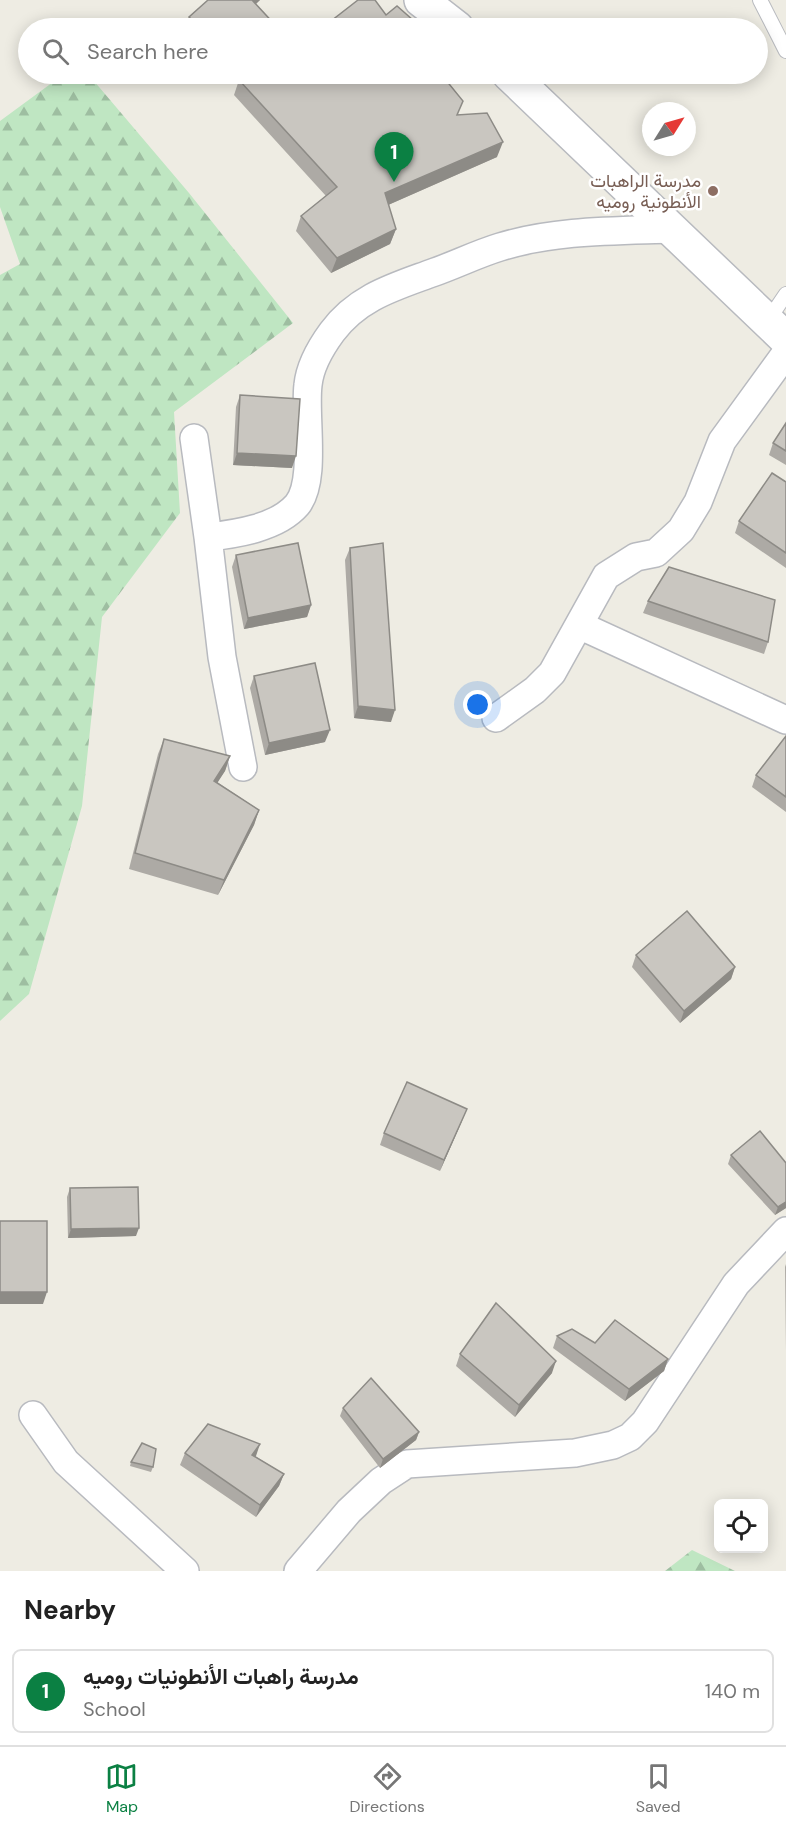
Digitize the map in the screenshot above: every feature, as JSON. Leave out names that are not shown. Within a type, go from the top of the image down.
[{"type":"street","points":[[421,0],[444,18]]},
{"type":"street","points":[[520,84],[776,331]]},
{"type":"street","points":[[208,537],[244,531],[270,522],[285,515],[298,504],[303,490],[310,439],[306,409],[308,383],[315,359],[332,332],[352,309],[383,290],[471,260],[500,247],[550,236],[672,229]]},
{"type":"street","points":[[496,718],[535,690],[552,673],[606,576],[636,557],[656,553],[681,530],[698,502],[722,441],[786,353]]},
{"type":"street","points":[[195,438],[222,657],[243,767]]},
{"type":"street","points":[[579,625],[786,720]]},
{"type":"street","points":[[298,1571],[349,1511],[381,1481],[407,1464],[575,1453],[613,1445],[630,1437],[645,1422],[736,1284],[786,1231]]},
{"type":"street","points":[[33,1415],[66,1462],[185,1571]]},
{"type":"lane","points":[[760,0],[786,51]]},
{"type":"lane","points":[[776,331],[786,294]]},
{"type":"green space","points":[[50,84],[96,84],[189,193],[293,323],[174,412],[180,513],[102,617],[82,806],[29,994],[0,1021],[0,275],[20,264],[0,207],[0,121]]},
{"type":"green space","points":[[692,1550],[735,1571],[665,1571]]},
{"type":"building","points":[[208,0],[252,0],[269,18],[190,18]]},
{"type":"building","points":[[358,0],[375,0],[386,15],[397,6],[411,18],[335,18]]},
{"type":"building","points":[[243,84],[449,84],[463,101],[457,115],[487,113],[503,142],[385,193],[396,229],[337,258],[301,216],[337,187]]},
{"type":"building","points":[[240,395],[300,399],[296,456],[237,453]]},
{"type":"building","points":[[786,423],[786,451],[773,443]]},
{"type":"building","points":[[772,473],[786,482],[786,553],[739,521]]},
{"type":"building","points":[[298,543],[311,605],[248,618],[236,555]]},
{"type":"building","points":[[383,543],[395,710],[358,706],[350,548]]},
{"type":"building","points":[[669,567],[775,600],[768,642],[648,601]]},
{"type":"building","points":[[315,663],[330,730],[269,743],[254,676]]},
{"type":"building","points":[[786,736],[786,797],[756,775]]},
{"type":"building","points":[[164,739],[230,756],[214,781],[259,810],[224,880],[135,853]]},
{"type":"building","points":[[687,911],[735,967],[684,1011],[636,955]]},
{"type":"building","points":[[407,1082],[467,1109],[444,1160],[384,1133]]},
{"type":"building","points":[[760,1131],[786,1163],[786,1202],[778,1207],[731,1155]]},
{"type":"building","points":[[138,1187],[139,1228],[71,1229],[70,1188]]},
{"type":"building","points":[[0,1221],[47,1221],[47,1292],[0,1292]]},
{"type":"building","points":[[496,1303],[556,1361],[519,1405],[460,1354]]},
{"type":"building","points":[[615,1320],[668,1359],[629,1389],[557,1336],[572,1329],[595,1343]]},
{"type":"building","points":[[371,1378],[419,1432],[383,1459],[343,1408]]},
{"type":"building","points":[[208,1424],[260,1444],[252,1455],[284,1474],[260,1505],[185,1453]]},
{"type":"building","points":[[142,1443],[156,1449],[153,1467],[131,1462]]},
{"type":"place","name":"مدرسة راهبات الأنطونيات روميه","points":[[394,182]]},
{"type":"place","name":"مدرسة الراهبات الأنطونية روميه","points":[[713,191]]}]
